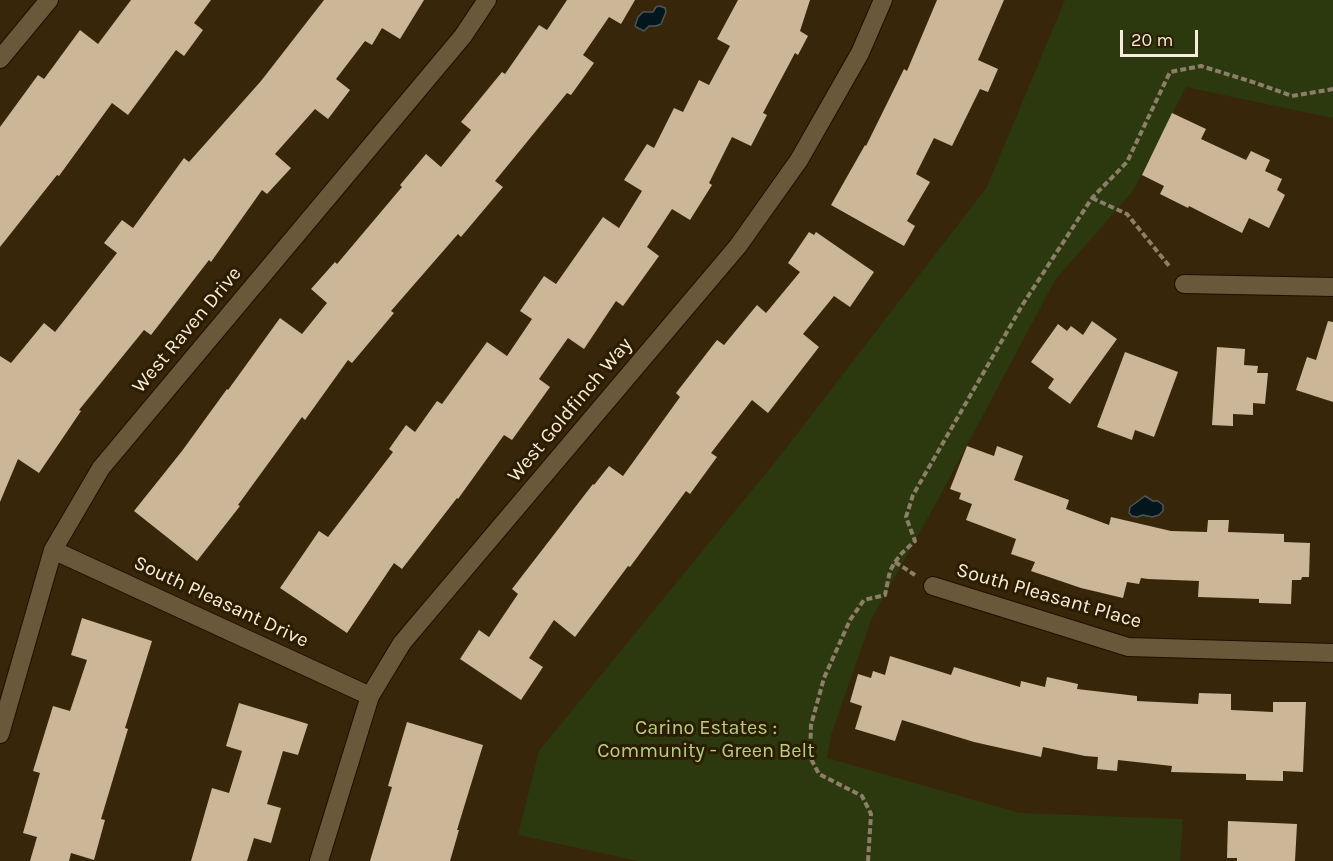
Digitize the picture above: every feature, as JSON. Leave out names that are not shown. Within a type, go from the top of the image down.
[{"type":"street","points":[[0,59],[49,0]]},
{"type":"street","name":"West Raven Drive","points":[[0,734],[53,550],[101,468],[455,45],[487,0]]},
{"type":"street","name":"West Goldfinch Way","points":[[320,861],[370,696],[402,643],[738,246],[799,160],[860,53],[883,0]]},
{"type":"street","points":[[1184,284],[1333,287]]},
{"type":"street","name":"South Pleasant Drive","points":[[53,550],[370,696]]},
{"type":"street","name":"South Pleasant Place","points":[[933,586],[1128,647],[1333,653]]},
{"type":"path","points":[[868,861],[871,814],[862,796],[819,774],[810,757],[811,725],[824,678],[850,620],[864,600],[885,595],[890,571],[895,562],[915,541],[906,517],[913,495],[1023,304],[1092,198],[1127,162],[1170,72],[1201,66],[1292,96],[1333,88]]},
{"type":"path","points":[[1092,198],[1126,214],[1184,284]]},
{"type":"green space","name":"Carino Estates : Community - Green Belt","points":[[1065,0],[1333,0],[1333,117],[1186,87],[1133,191],[1055,280],[872,618],[831,735],[827,758],[1020,813],[1183,819],[1180,861],[638,861],[518,835],[539,751],[780,456],[987,187]]},
{"type":"water","points":[[656,7],[665,8],[666,12],[661,24],[649,26],[644,31],[635,26],[638,17],[643,12],[653,12]]},
{"type":"water","points":[[1145,496],[1163,505],[1163,511],[1152,517],[1132,516],[1129,513],[1130,507]]},
{"type":"building","points":[[131,0],[211,0],[194,23],[203,30],[184,56],[176,50],[128,115],[112,103],[59,176],[57,175],[0,247],[0,127],[38,75],[44,79],[80,30],[98,44]]},
{"type":"building","points":[[324,0],[424,0],[400,39],[382,28],[372,45],[365,41],[336,79],[350,90],[328,119],[315,109],[275,154],[291,168],[267,194],[262,190],[211,262],[209,260],[151,335],[144,330],[79,410],[81,411],[39,473],[18,459],[0,502],[0,356],[11,363],[44,323],[55,332],[117,253],[104,243],[122,220],[133,228],[184,158],[189,162],[261,81]]},
{"type":"building","points":[[567,0],[635,0],[621,24],[609,17],[583,55],[594,63],[571,95],[567,93],[495,181],[503,187],[461,237],[458,234],[391,311],[394,313],[352,363],[348,360],[305,420],[302,417],[238,505],[240,506],[197,561],[134,511],[182,451],[280,318],[302,334],[327,303],[311,289],[335,262],[337,264],[402,187],[400,185],[426,154],[441,167],[471,130],[461,122],[502,72],[505,74],[539,25],[547,30]]},
{"type":"building","points":[[738,0],[810,0],[800,31],[808,36],[798,55],[795,53],[763,113],[767,115],[751,146],[732,137],[709,183],[712,185],[690,220],[672,209],[647,247],[659,256],[623,306],[616,301],[584,349],[568,338],[539,379],[550,387],[512,440],[504,435],[458,499],[402,569],[394,563],[347,633],[280,588],[319,531],[328,537],[393,452],[389,449],[406,425],[415,432],[437,401],[442,404],[487,342],[507,356],[532,319],[520,311],[544,276],[556,284],[603,217],[619,228],[642,191],[624,180],[647,144],[654,148],[674,108],[683,112],[699,80],[709,85],[730,46],[717,39]]},
{"type":"building","points":[[937,0],[1004,0],[978,60],[998,69],[988,92],[980,89],[952,146],[934,138],[916,174],[930,182],[907,221],[915,226],[904,246],[831,205],[866,146],[904,69],[907,71]]},
{"type":"building","points":[[1172,113],[1206,129],[1201,139],[1246,160],[1251,151],[1270,160],[1265,171],[1282,179],[1277,190],[1285,195],[1269,228],[1249,218],[1242,233],[1160,194],[1164,186],[1142,175]]},
{"type":"building","points":[[809,232],[814,235],[816,232],[874,272],[850,307],[834,296],[803,334],[819,347],[768,413],[752,400],[711,453],[717,457],[690,494],[686,491],[575,637],[554,620],[529,658],[543,667],[521,700],[460,659],[479,630],[489,637],[518,594],[512,589],[609,466],[623,476],[680,397],[676,393],[717,340],[724,345],[757,305],[766,313],[800,272],[788,263]]},
{"type":"building","points":[[1092,321],[1117,339],[1070,404],[1048,388],[1054,379],[1031,362],[1058,324],[1067,331],[1071,326],[1083,335]]},
{"type":"building","points":[[1328,321],[1333,322],[1333,402],[1296,390],[1307,357],[1316,360]]},
{"type":"building","points":[[1217,347],[1245,349],[1244,365],[1258,366],[1257,373],[1268,373],[1265,404],[1253,403],[1253,415],[1233,414],[1233,426],[1212,425]]},
{"type":"building","points":[[1125,352],[1178,372],[1154,437],[1135,430],[1132,440],[1097,427]]},
{"type":"building","points":[[967,446],[994,456],[997,446],[1023,456],[1014,480],[1069,500],[1066,509],[1109,525],[1111,517],[1171,531],[1207,532],[1208,520],[1229,520],[1228,532],[1284,534],[1284,542],[1310,543],[1309,577],[1292,580],[1291,604],[1259,603],[1259,599],[1198,597],[1199,581],[1141,578],[1139,584],[1127,582],[1123,598],[1081,588],[1031,571],[1035,562],[1011,554],[1016,539],[966,520],[972,504],[959,499],[961,493],[950,489]]},
{"type":"building","points":[[82,618],[152,641],[125,728],[128,729],[101,819],[105,820],[94,860],[71,853],[69,861],[30,861],[37,837],[23,833],[40,773],[33,771],[53,706],[70,711],[87,660],[71,655]]},
{"type":"building","points":[[890,656],[951,675],[954,667],[1020,687],[1021,681],[1045,687],[1047,677],[1078,684],[1077,689],[1137,696],[1137,701],[1198,704],[1199,693],[1231,694],[1231,710],[1273,712],[1273,702],[1306,702],[1303,772],[1283,771],[1283,781],[1246,780],[1246,774],[1171,772],[1172,766],[1118,760],[1117,771],[1097,769],[1098,757],[1043,747],[1041,757],[974,742],[902,720],[895,741],[855,729],[862,706],[850,702],[858,674],[871,678],[873,671],[885,675]]},
{"type":"building","points":[[239,703],[308,724],[298,755],[283,751],[267,804],[281,808],[271,843],[254,838],[247,861],[191,861],[212,788],[229,793],[242,751],[226,746]]},
{"type":"building","points":[[407,722],[483,745],[450,861],[370,861],[392,787],[388,786]]},
{"type":"building","points":[[1228,821],[1297,824],[1295,861],[1237,861],[1237,858],[1227,858]]}]
